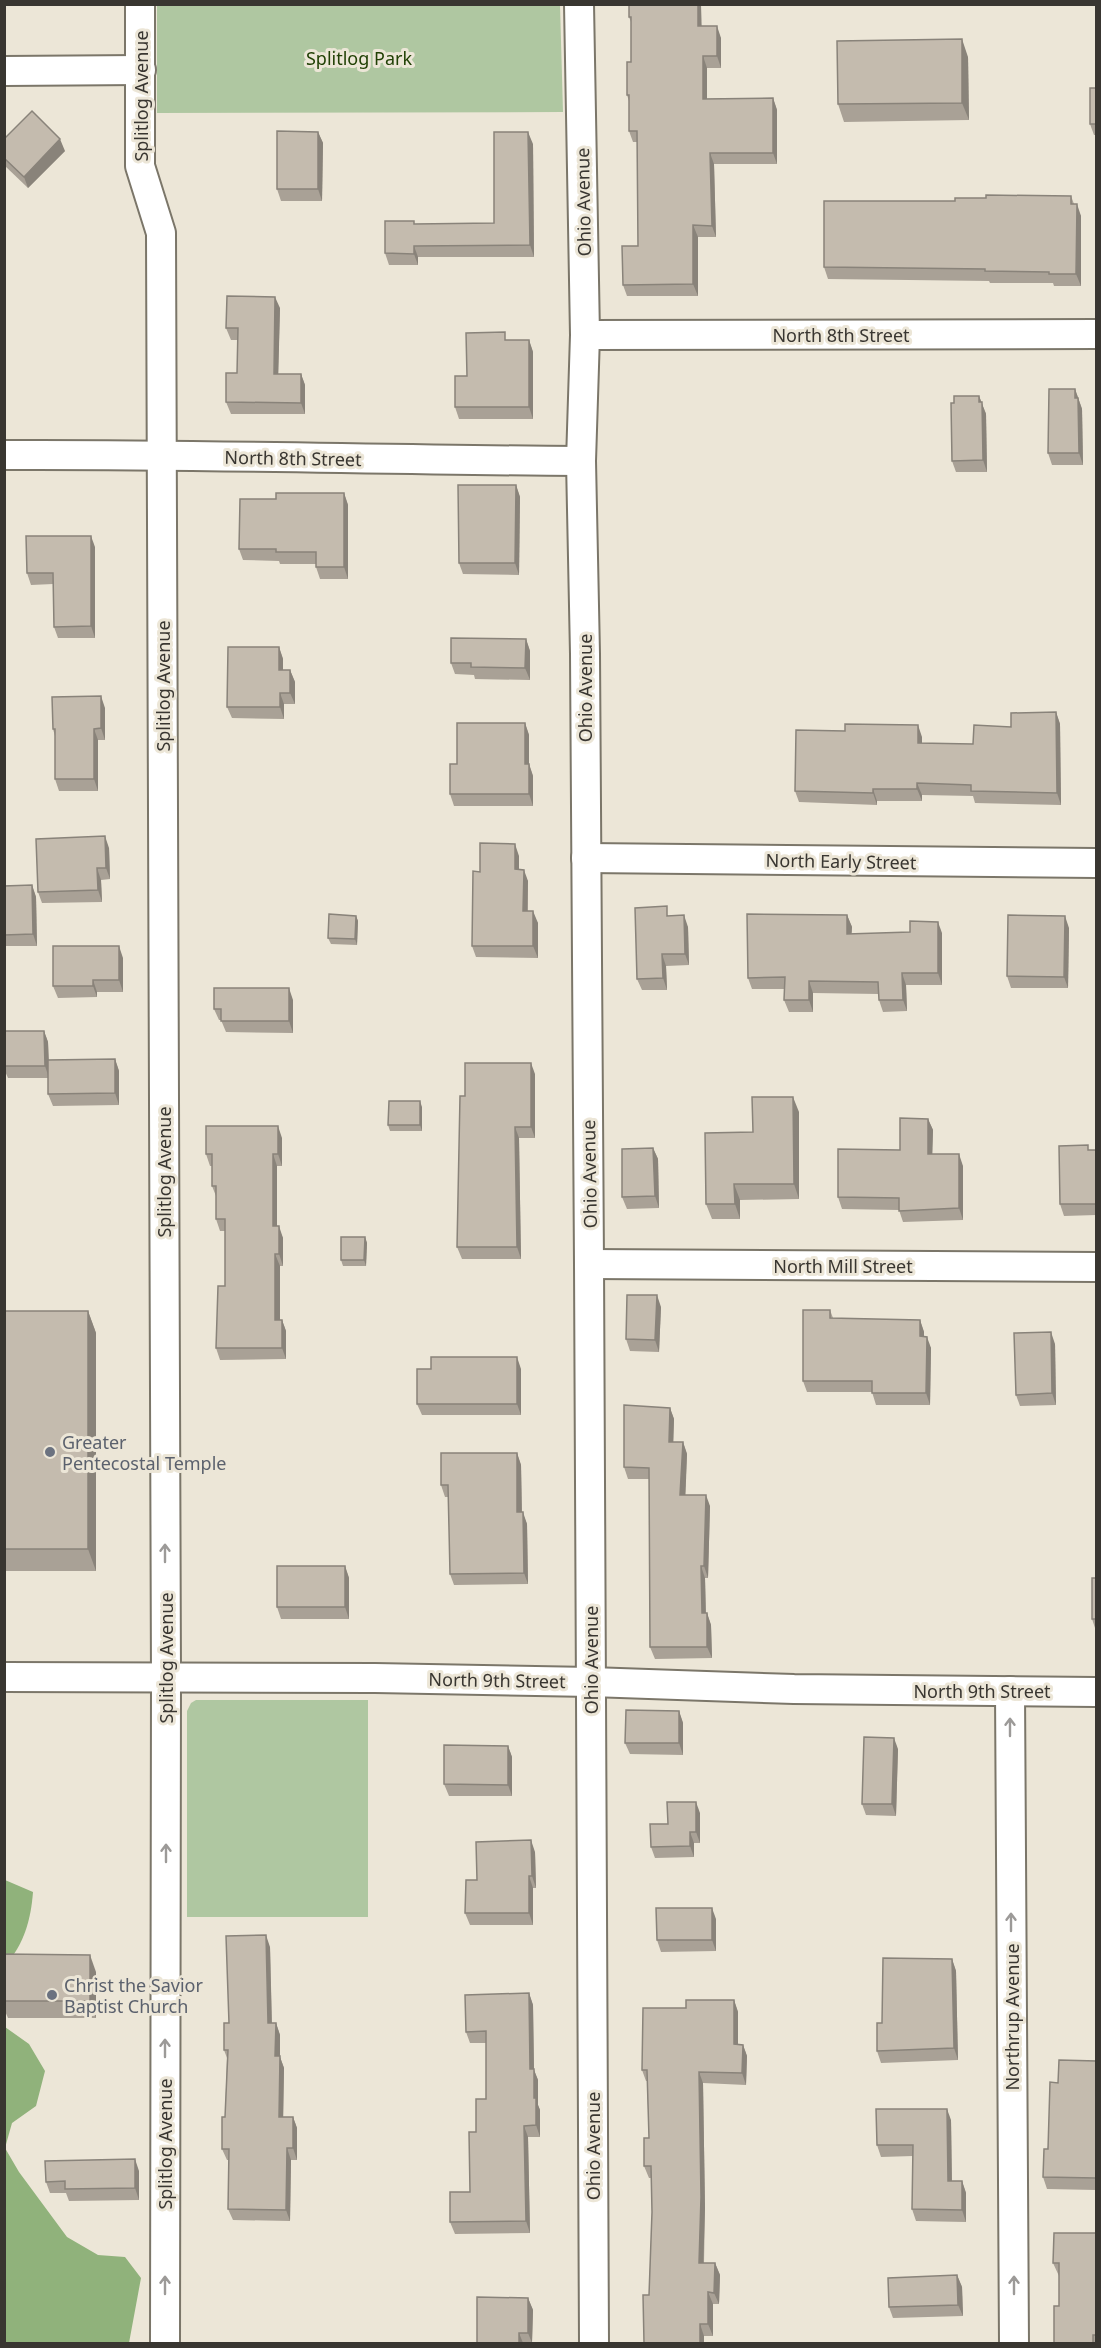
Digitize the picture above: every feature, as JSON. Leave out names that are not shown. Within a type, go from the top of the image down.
[{"type":"street","name":"Splitlog Avenue","points":[[140,4],[140,166],[161,233],[166,1679],[165,2343]]},
{"type":"street","name":"Ohio Avenue","points":[[579,4],[585,335],[581,461],[590,1264],[594,2343]]},
{"type":"street","points":[[4,71],[141,70]]},
{"type":"street","name":"North 8th Street","points":[[585,335],[1096,334]]},
{"type":"street","name":"North 8th Street","points":[[4,455],[162,454],[373,460],[581,461]]},
{"type":"street","name":"North Early Street","points":[[586,858],[1096,863]]},
{"type":"street","name":"North Mill Street","points":[[590,1264],[1096,1267]]},
{"type":"street","name":"North 9th Street","points":[[4,1677],[375,1678],[794,1689],[1096,1692]]},
{"type":"street","name":"Northrup Avenue","points":[[1010,1691],[1014,2343]]},
{"type":"green space","name":"Splitlog Park","points":[[157,5],[560,5],[563,112],[157,113]]},
{"type":"green space","points":[[196,1700],[368,1700],[368,1917],[187,1917],[187,1711],[191,1703]]},
{"type":"green space","points":[[5,1880],[33,1892],[22,1940],[5,1965]]},
{"type":"green space","points":[[5,2027],[29,2044],[45,2071],[36,2106],[12,2123],[5,2148]]},
{"type":"green space","points":[[5,2148],[19,2172],[67,2237],[98,2255],[125,2257],[141,2278],[129,2343],[5,2343]]},
{"type":"building","points":[[629,4],[698,4],[698,26],[717,26],[717,56],[703,56],[703,99],[773,98],[773,153],[710,153],[712,226],[693,225],[693,284],[623,285],[622,246],[638,246],[637,131],[629,131],[629,95],[627,95],[627,62],[631,62]]},
{"type":"building","points":[[962,39],[962,103],[838,104],[837,41]]},
{"type":"building","points":[[1090,88],[1096,88],[1096,124],[1090,124]]},
{"type":"building","points":[[32,111],[60,139],[24,177],[4,158],[4,139]]},
{"type":"building","points":[[277,131],[318,132],[318,189],[277,189]]},
{"type":"building","points":[[494,132],[528,132],[530,245],[414,246],[414,254],[385,253],[385,221],[414,221],[414,224],[494,223]]},
{"type":"building","points":[[986,195],[1071,196],[1071,204],[1077,204],[1076,274],[985,271],[985,269],[824,267],[824,201],[955,201],[955,198],[986,198]]},
{"type":"building","points":[[227,296],[275,297],[274,374],[301,374],[301,403],[226,402],[226,373],[237,373],[238,328],[226,328]]},
{"type":"building","points":[[505,332],[505,340],[529,340],[529,407],[455,407],[455,376],[467,376],[466,333]]},
{"type":"building","points":[[1049,389],[1075,389],[1075,398],[1078,398],[1079,453],[1048,453]]},
{"type":"building","points":[[954,396],[979,396],[979,402],[982,402],[983,460],[952,461],[951,403],[954,403]]},
{"type":"building","points":[[458,485],[516,485],[515,563],[459,563]]},
{"type":"building","points":[[276,493],[344,493],[344,567],[316,567],[316,552],[239,549],[240,499],[276,499]]},
{"type":"building","points":[[26,536],[91,536],[91,626],[54,627],[53,573],[27,573]]},
{"type":"building","points":[[451,638],[526,639],[525,668],[471,667],[471,663],[451,663]]},
{"type":"building","points":[[228,647],[279,647],[279,670],[290,670],[290,693],[280,693],[280,707],[227,707]]},
{"type":"building","points":[[101,696],[101,728],[94,729],[94,779],[55,779],[55,729],[53,729],[52,697]]},
{"type":"building","points":[[1056,712],[1057,793],[971,791],[971,785],[917,783],[917,789],[873,789],[873,793],[795,791],[796,730],[845,731],[845,724],[918,725],[918,743],[973,744],[974,725],[1011,727],[1011,713]]},
{"type":"building","points":[[457,723],[525,723],[525,764],[529,764],[529,794],[450,794],[450,764],[457,764]]},
{"type":"building","points":[[105,836],[106,868],[97,868],[98,890],[38,892],[36,839]]},
{"type":"building","points":[[480,843],[515,844],[515,869],[524,870],[523,911],[533,911],[533,946],[472,946],[473,871],[480,872]]},
{"type":"building","points":[[32,885],[33,934],[4,935],[4,886]]},
{"type":"building","points":[[667,906],[667,916],[684,915],[685,954],[662,954],[663,978],[637,979],[635,908]]},
{"type":"building","points":[[329,914],[356,916],[355,939],[328,938]]},
{"type":"building","points":[[747,914],[847,915],[847,934],[910,932],[910,921],[938,922],[938,973],[902,973],[903,1000],[879,1000],[878,982],[809,981],[809,1000],[784,1000],[785,977],[748,978]]},
{"type":"building","points":[[1008,915],[1065,916],[1064,977],[1007,976]]},
{"type":"building","points":[[53,946],[119,946],[119,980],[93,980],[93,986],[53,986]]},
{"type":"building","points":[[214,988],[289,988],[289,1021],[221,1021],[221,1009],[214,1009]]},
{"type":"building","points":[[4,1031],[44,1031],[45,1066],[4,1066]]},
{"type":"building","points":[[115,1059],[115,1093],[48,1094],[48,1060]]},
{"type":"building","points":[[465,1063],[531,1063],[531,1127],[515,1127],[517,1247],[457,1247],[460,1096],[465,1096]]},
{"type":"building","points":[[752,1097],[793,1097],[794,1184],[734,1184],[735,1204],[706,1204],[705,1133],[753,1132]]},
{"type":"building","points":[[389,1101],[420,1101],[420,1125],[388,1125]]},
{"type":"building","points":[[900,1118],[928,1119],[928,1154],[959,1154],[959,1208],[899,1211],[899,1198],[838,1197],[838,1149],[900,1150]]},
{"type":"building","points":[[206,1126],[278,1126],[278,1154],[273,1154],[273,1226],[279,1226],[279,1254],[275,1254],[275,1320],[282,1320],[282,1348],[216,1348],[218,1286],[225,1286],[225,1219],[216,1219],[216,1186],[212,1186],[212,1154],[206,1154]]},
{"type":"building","points":[[1088,1145],[1088,1150],[1096,1150],[1096,1204],[1060,1204],[1059,1146]]},
{"type":"building","points":[[653,1148],[655,1196],[622,1197],[622,1149]]},
{"type":"building","points":[[341,1237],[365,1237],[364,1260],[341,1260]]},
{"type":"building","points":[[627,1295],[657,1295],[655,1340],[626,1339]]},
{"type":"building","points":[[803,1310],[830,1310],[830,1318],[920,1320],[920,1336],[927,1337],[926,1393],[872,1393],[872,1381],[803,1381]]},
{"type":"building","name":"Greater Pentecostal Temple","points":[[4,1311],[88,1311],[88,1549],[4,1549]]},
{"type":"building","points":[[1051,1332],[1052,1393],[1016,1395],[1014,1333]]},
{"type":"building","points":[[431,1357],[517,1357],[517,1404],[417,1404],[417,1369],[431,1369]]},
{"type":"building","points":[[624,1405],[670,1408],[669,1442],[683,1442],[680,1495],[706,1495],[704,1566],[701,1566],[702,1613],[707,1613],[707,1647],[650,1647],[649,1468],[624,1467]]},
{"type":"building","points":[[441,1453],[517,1453],[517,1512],[523,1512],[524,1573],[450,1574],[448,1485],[441,1485]]},
{"type":"building","points":[[277,1566],[345,1566],[345,1607],[277,1607]]},
{"type":"building","points":[[1092,1578],[1096,1578],[1096,1619],[1092,1619]]},
{"type":"building","points":[[626,1710],[679,1711],[679,1743],[625,1743]]},
{"type":"building","points":[[864,1737],[894,1738],[892,1804],[862,1804]]},
{"type":"building","points":[[444,1745],[508,1746],[508,1785],[444,1784]]},
{"type":"building","points":[[667,1802],[696,1802],[696,1832],[690,1832],[690,1846],[651,1847],[650,1824],[668,1824]]},
{"type":"building","points":[[531,1840],[532,1876],[529,1876],[529,1913],[465,1913],[466,1880],[477,1880],[476,1842]]},
{"type":"building","points":[[656,1908],[712,1908],[712,1940],[657,1940]]},
{"type":"building","points":[[266,1935],[268,2023],[276,2023],[275,2056],[280,2056],[279,2117],[293,2117],[293,2148],[287,2148],[286,2210],[228,2209],[229,2149],[222,2149],[222,2117],[225,2117],[228,2050],[224,2050],[224,2023],[229,2023],[226,1936]]},
{"type":"building","points":[[4,1954],[90,1955],[90,2001],[4,2001]]},
{"type":"building","points":[[883,1958],[952,1959],[954,2048],[877,2051],[877,2023],[882,2023]]},
{"type":"building","points":[[529,1993],[530,2069],[534,2069],[536,2125],[524,2126],[526,2221],[450,2222],[450,2192],[470,2192],[469,2132],[476,2132],[476,2099],[486,2099],[486,2031],[466,2032],[465,1995]]},
{"type":"building","points":[[686,2000],[734,2000],[734,2044],[743,2045],[742,2073],[699,2072],[701,2197],[699,2263],[715,2263],[714,2293],[708,2292],[708,2324],[700,2324],[700,2343],[644,2343],[643,2295],[649,2295],[652,2212],[651,2166],[644,2166],[644,2138],[649,2138],[647,2070],[642,2070],[643,2008],[686,2008]]},
{"type":"building","points":[[1059,2060],[1096,2061],[1096,2178],[1043,2177],[1044,2149],[1048,2149],[1050,2082],[1058,2083]]},
{"type":"building","points":[[876,2109],[947,2109],[948,2181],[962,2181],[962,2210],[912,2209],[913,2145],[877,2145]]},
{"type":"building","points":[[135,2159],[135,2188],[65,2189],[65,2181],[46,2182],[45,2161]]},
{"type":"building","points":[[1054,2233],[1096,2233],[1096,2335],[1093,2335],[1093,2343],[1054,2343],[1054,2306],[1059,2306],[1059,2263],[1053,2263]]},
{"type":"building","points":[[957,2275],[958,2305],[889,2307],[888,2278]]},
{"type":"building","points":[[477,2297],[528,2298],[528,2333],[519,2333],[519,2343],[477,2343]]},
{"type":"place","name":"Greater Pentecostal Temple","points":[[50,1452]]},
{"type":"place","name":"Christ the Savior Baptist Church","points":[[52,1995]]}]
